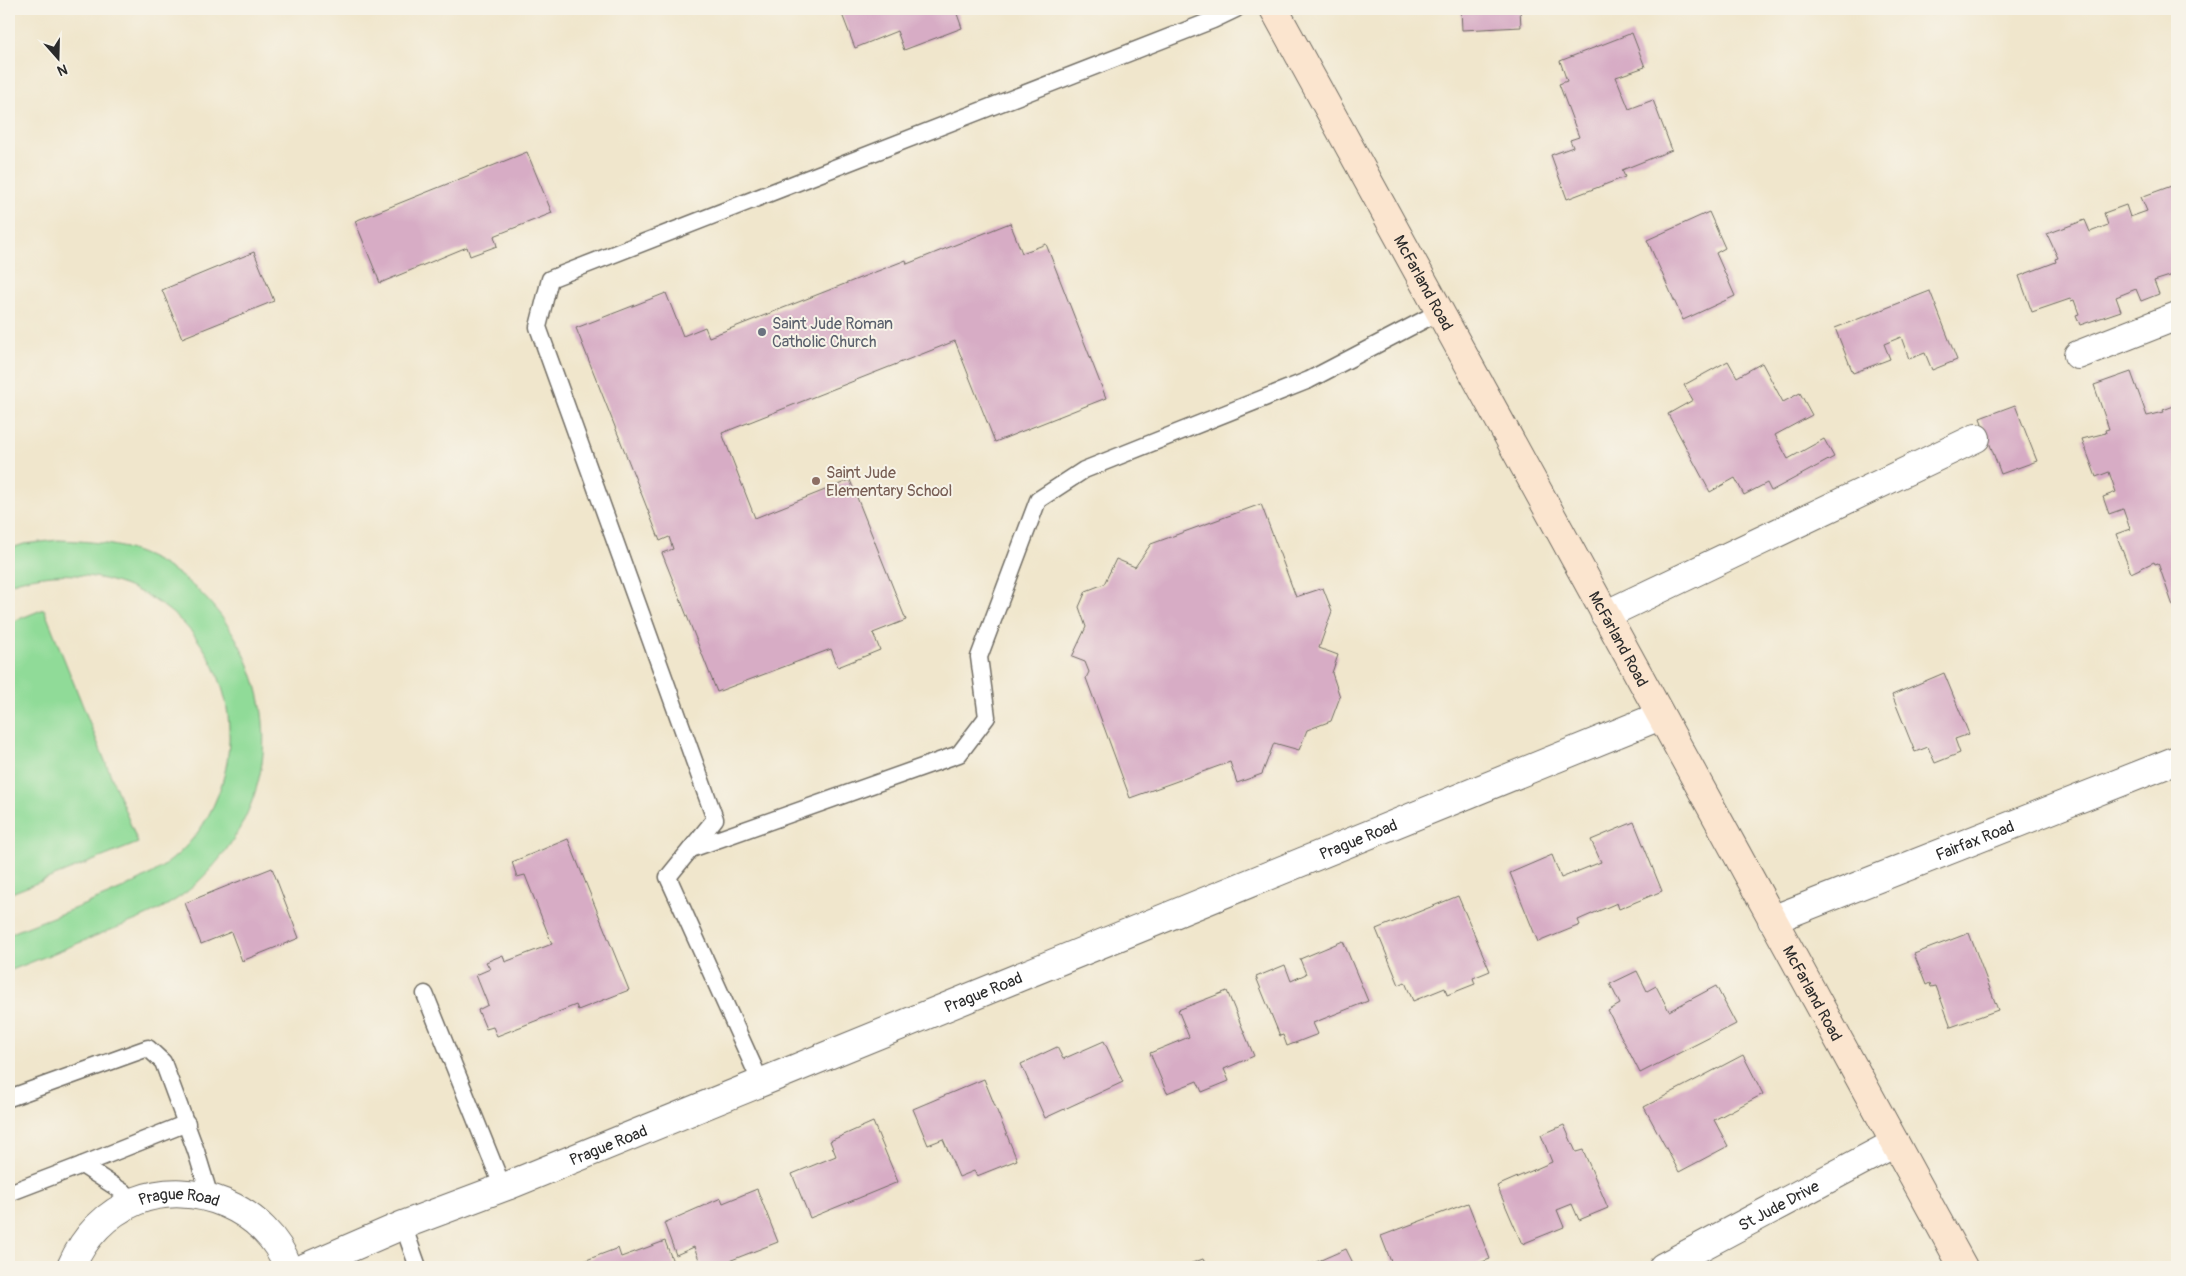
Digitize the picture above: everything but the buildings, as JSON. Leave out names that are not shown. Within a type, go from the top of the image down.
[{"type":"street","name":"McFarland Road","points":[[1274,9],[1963,1267]]},
{"type":"street","points":[[2078,355],[2177,316]]},
{"type":"street","points":[[1605,615],[1976,438]]},
{"type":"street","name":"Prague Road","points":[[306,1267],[403,1225],[503,1188],[1660,716]]},
{"type":"street","name":"Fairfax Road","points":[[1772,920],[2177,760]]},
{"type":"street","name":"St Jude Drive","points":[[1663,1267],[1894,1143]]},
{"type":"street","name":"Prague Road","points":[[71,1267],[80,1247],[105,1220],[137,1201],[173,1193],[210,1197],[240,1210],[265,1230],[284,1256],[288,1267]]},
{"type":"lane","points":[[761,1083],[668,877],[715,819],[538,327],[550,279],[1213,20],[1236,9]]},
{"type":"lane","points":[[691,849],[959,754],[987,717],[979,657],[1038,500],[1084,470],[1309,380],[1439,312]]},
{"type":"lane","points":[[425,994],[503,1188]]},
{"type":"lane","points":[[9,1098],[148,1048],[163,1062],[187,1123],[210,1197]]},
{"type":"lane","points":[[9,1193],[187,1123]]},
{"type":"lane","points":[[82,1165],[137,1201]]},
{"type":"lane","points":[[403,1225],[418,1267]]},
{"type":"green space","points":[[58,540],[117,546],[157,561],[186,580],[211,604],[232,632],[248,662],[259,695],[263,729],[262,763],[259,780],[248,812],[232,842],[199,881],[177,899],[140,919],[9,971],[9,934],[128,886],[154,872],[178,854],[203,825],[214,805],[222,784],[227,762],[228,717],[218,675],[198,640],[169,611],[135,590],[95,577],[53,575],[9,584],[9,549],[24,544]]},
{"type":"green space","points":[[44,609],[138,843],[9,894],[9,623]]},
{"type":"place","name":"Saint Jude Roman Catholic Church","points":[[762,332]]},
{"type":"place","name":"Saint Jude Elementary School","points":[[816,481]]}]
